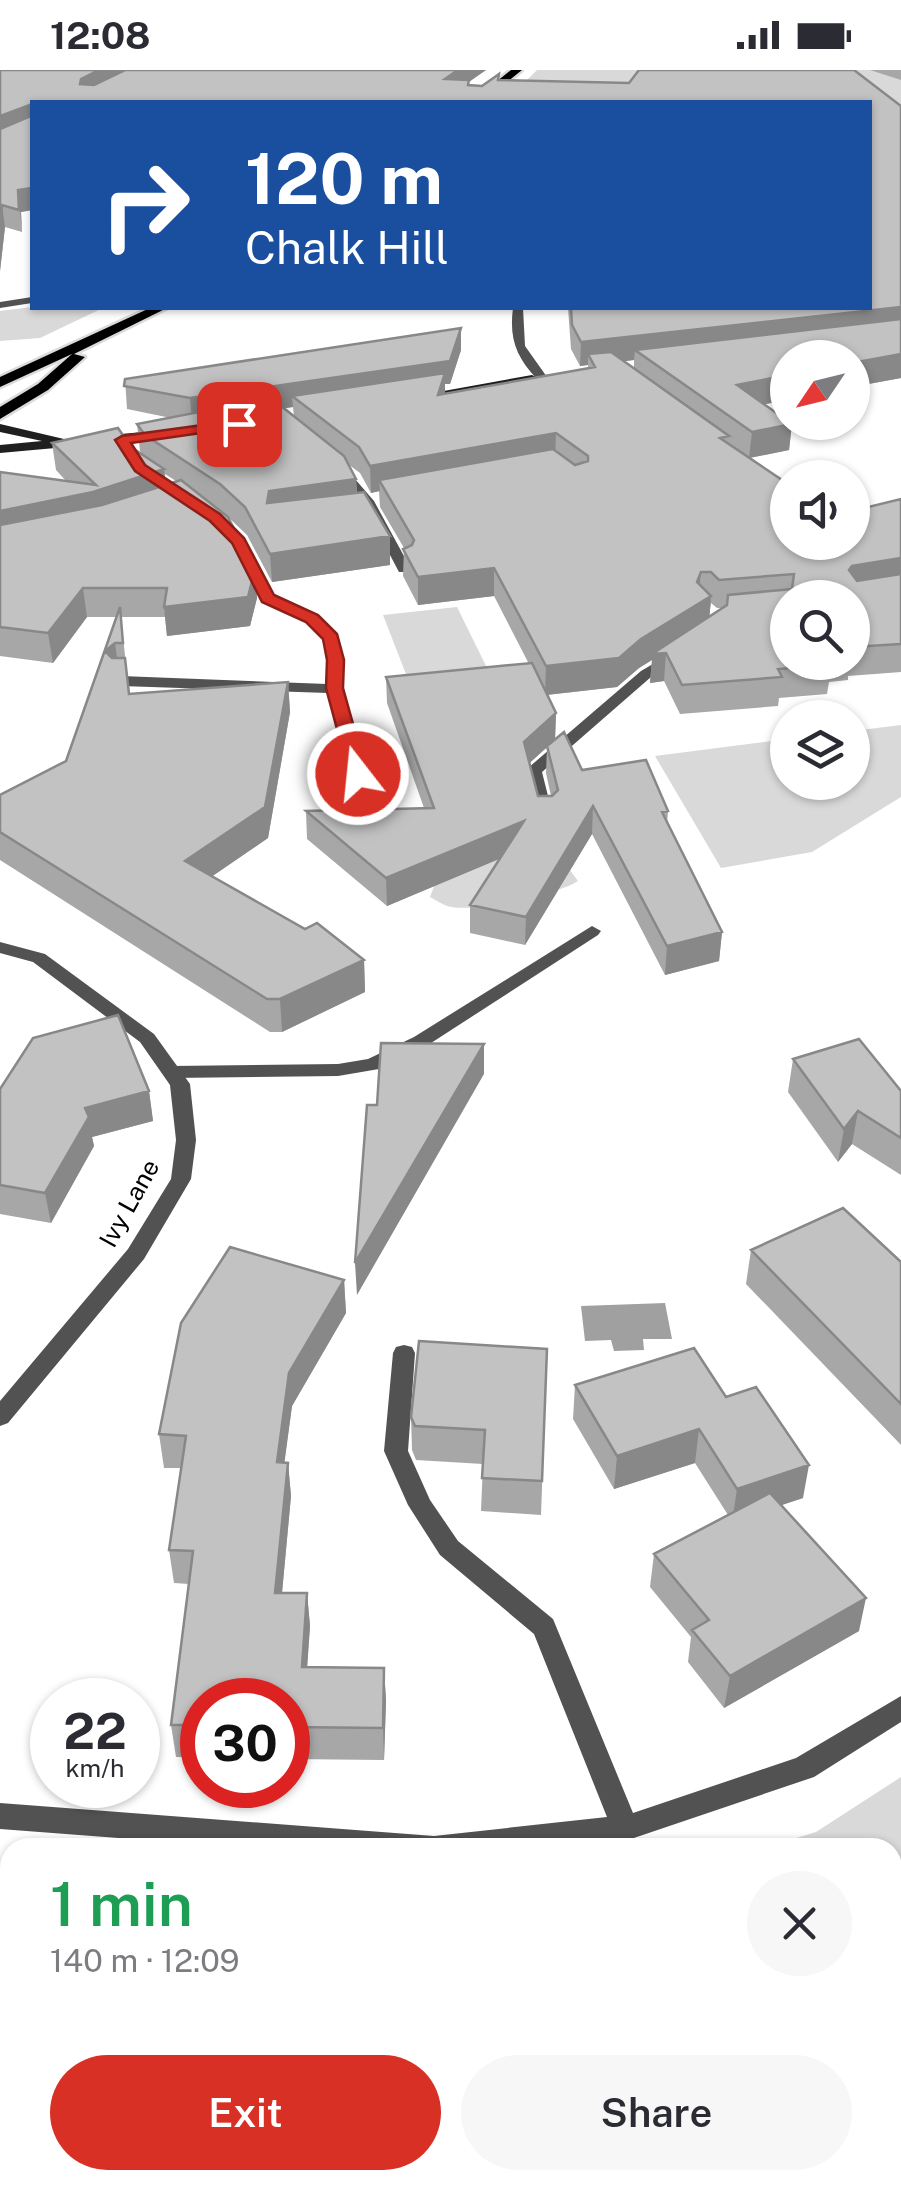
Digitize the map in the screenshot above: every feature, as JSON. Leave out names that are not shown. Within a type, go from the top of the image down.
[{"type":"main road","points":[[479,100],[518,70]]},
{"type":"main road","points":[[0,382],[156,310]]},
{"type":"main road","points":[[0,414],[42,387],[102,338]]},
{"type":"street","points":[[0,305],[30,300]]},
{"type":"street","points":[[518,310],[514,333],[519,351],[541,377]]},
{"type":"street","points":[[413,397],[558,375]]},
{"type":"street","points":[[0,428],[66,444]]},
{"type":"street","points":[[0,449],[66,444],[127,447],[180,432]]},
{"type":"street","points":[[323,455],[353,479],[404,569]]},
{"type":"street","points":[[354,514],[384,498]]},
{"type":"street","points":[[238,541],[268,598],[312,619],[331,638],[336,660],[334,688],[358,774]]},
{"type":"street","points":[[545,816],[534,772],[646,674],[688,646]]},
{"type":"street","points":[[121,681],[334,688]]},
{"type":"street","points":[[171,1072],[372,1066],[422,1041],[592,930]]},
{"type":"street","name":"Ivy Lane","points":[[0,947],[38,958],[147,1038],[180,1084],[186,1140],[180,1179],[136,1254],[0,1417]]},
{"type":"street","points":[[404,1353],[396,1451],[420,1505],[449,1548],[544,1627],[625,1828]]},
{"type":"street","points":[[530,1838],[625,1828],[804,1768],[901,1708]]},
{"type":"street","points":[[0,1816],[298,1838]]},
{"type":"shaded area","points":[[537,70],[901,70],[901,129],[872,100],[508,99]]},
{"type":"shaded area","points":[[30,307],[99,310],[40,338],[0,341],[0,311]]},
{"type":"shaded area","points":[[457,607],[492,678],[411,687],[383,615]]},
{"type":"shaded area","points":[[901,725],[901,797],[812,852],[721,868],[655,756],[770,741],[770,800],[870,800],[870,729]]},
{"type":"shaded area","points":[[485,848],[561,858],[578,881],[536,896],[479,907],[449,906],[430,897],[436,881]]},
{"type":"shaded area","points":[[665,1303],[672,1339],[643,1339],[644,1350],[614,1351],[611,1340],[585,1341],[581,1306]]},
{"type":"shaded area","points":[[901,1777],[901,1838],[796,1838],[816,1832]]},
{"type":"building","points":[[0,70],[99,70],[81,79],[80,84],[94,85],[125,70],[458,70],[445,79],[469,80],[468,85],[482,86],[499,74],[498,80],[629,83],[639,70],[854,70],[901,106],[901,307],[581,342],[572,325],[571,310],[872,310],[872,100],[30,100],[30,105],[0,116]]},
{"type":"building","points":[[30,116],[30,188],[18,190],[19,210],[2,205],[0,221],[0,129]]},
{"type":"building","points":[[901,319],[901,354],[870,360],[870,340],[770,340],[770,379],[737,385],[770,408],[770,428],[752,432],[635,350]]},
{"type":"building","points":[[461,328],[450,361],[190,398],[124,386],[125,379]]},
{"type":"building","points":[[611,352],[729,436],[720,438],[770,472],[770,560],[870,560],[870,507],[901,499],[901,558],[852,566],[849,570],[856,580],[793,580],[794,574],[719,580],[711,572],[701,572],[697,582],[711,596],[641,639],[619,658],[546,666],[494,568],[418,577],[403,549],[414,540],[379,480],[553,449],[575,465],[588,461],[588,456],[556,433],[370,466],[359,447],[292,396],[445,373],[438,395],[595,367],[588,354]]},
{"type":"building","points":[[271,398],[344,456],[356,479],[269,491],[267,503],[364,492],[390,536],[270,554],[245,507],[220,484],[145,435],[137,424]]},
{"type":"building","points":[[118,428],[131,447],[164,469],[93,492],[0,511],[0,472],[96,485],[52,443]]},
{"type":"building","points":[[181,480],[228,517],[255,569],[248,597],[164,607],[167,588],[83,588],[48,633],[0,627],[0,525],[102,505]]},
{"type":"building","points":[[901,574],[901,644],[870,646],[870,580],[863,580]]},
{"type":"building","points":[[770,591],[770,678],[682,685],[666,653],[652,654],[727,605],[728,595]]},
{"type":"building","points":[[120,607],[123,643],[115,643],[105,651],[112,658],[125,658],[129,694],[288,682],[265,807],[185,861],[305,929],[317,923],[364,960],[280,999],[267,999],[0,832],[0,795],[66,761]]},
{"type":"building","points":[[532,663],[556,713],[524,742],[538,796],[552,796],[558,790],[547,746],[564,732],[582,770],[646,760],[668,811],[662,812],[722,932],[667,946],[593,806],[526,917],[470,905],[524,821],[386,878],[306,811],[434,808],[386,677]]},
{"type":"building","points":[[118,1015],[149,1091],[85,1108],[89,1117],[45,1193],[0,1185],[0,1089],[33,1038]]},
{"type":"building","points":[[859,1039],[901,1091],[901,1138],[858,1111],[844,1129],[793,1059]]},
{"type":"building","points":[[381,1043],[484,1044],[355,1263],[367,1105],[377,1105]]},
{"type":"building","points":[[843,1208],[901,1262],[901,1404],[751,1250]]},
{"type":"building","points":[[230,1247],[344,1280],[289,1373],[277,1462],[288,1463],[275,1593],[307,1593],[302,1667],[384,1668],[383,1728],[310,1727],[310,1678],[180,1678],[180,1725],[171,1725],[193,1551],[169,1550],[186,1436],[159,1434],[181,1323]]},
{"type":"building","points":[[419,1341],[547,1349],[542,1481],[482,1478],[485,1430],[415,1426],[411,1417]]},
{"type":"building","points":[[694,1348],[726,1397],[756,1387],[809,1465],[737,1489],[699,1429],[617,1456],[575,1385]]},
{"type":"building","points":[[770,1493],[866,1598],[730,1676],[692,1630],[709,1620],[654,1554]]},
{"type":"route","points":[[239,424],[122,440],[140,468],[215,518],[238,541],[268,598],[312,619],[331,638],[336,660],[334,688],[358,774]]}]
